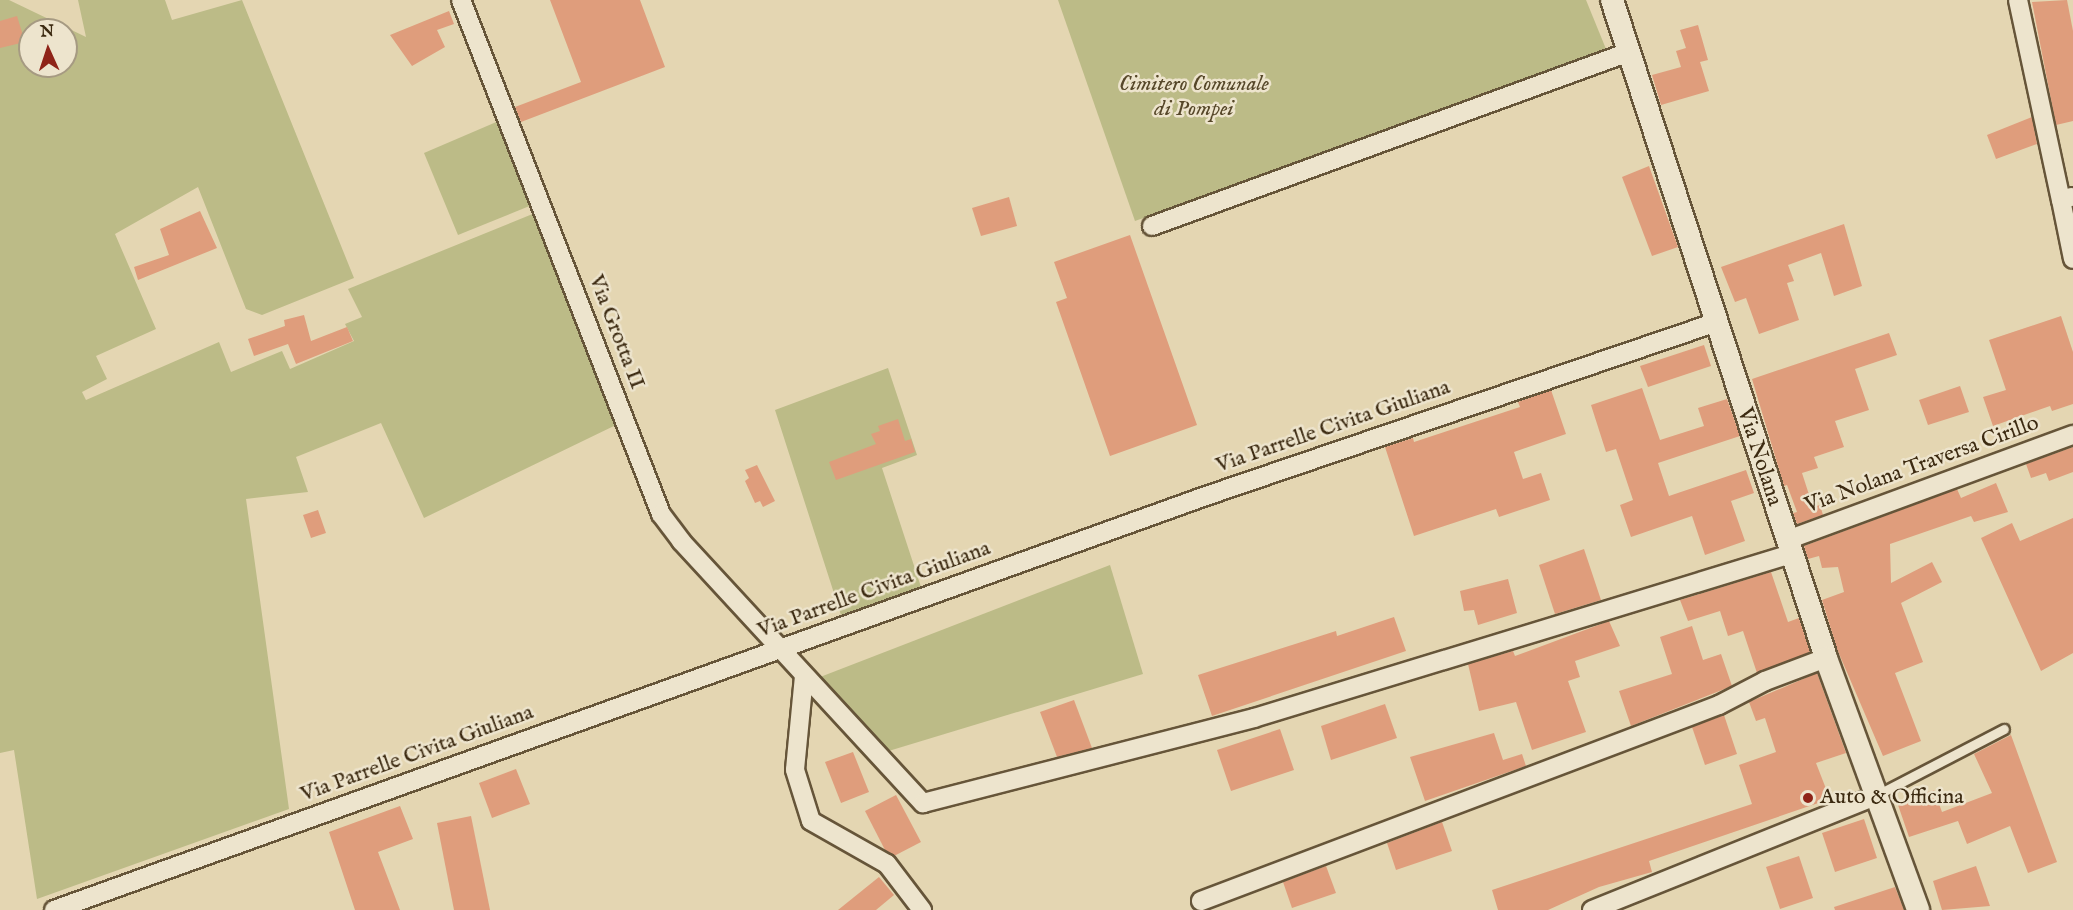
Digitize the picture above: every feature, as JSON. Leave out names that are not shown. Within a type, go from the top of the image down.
[{"type":"street","name":"Via Grotta II","points":[[462,0],[661,514],[681,541],[804,676]]},
{"type":"street","name":"Via Nolana","points":[[1612,0],[1714,323],[1826,658],[1918,910]]},
{"type":"street","points":[[2018,0],[2067,198],[2073,259]]},
{"type":"street","points":[[1152,226],[1629,52]]},
{"type":"street","name":"Via Parrelle Civita Giuliana","points":[[54,910],[1200,498],[1714,323]]},
{"type":"street","name":"Via Nolana Traversa Cirillo","points":[[804,676],[923,803],[1254,718],[1789,547],[2073,435]]},
{"type":"street","points":[[1201,900],[1719,705],[1765,681],[1826,658]]},
{"type":"street","points":[[804,676],[795,770],[812,821],[887,864],[921,910]]},
{"type":"street","points":[[1592,910],[1875,796]]},
{"type":"lane","points":[[1875,796],[2004,729]]},
{"type":"green space","points":[[0,0],[9,0],[46,18],[18,18],[18,78],[78,78],[78,33],[86,37],[78,0],[165,0],[172,20],[242,0],[354,278],[262,315],[246,309],[198,187],[115,234],[156,329],[96,356],[107,379],[82,392],[86,400],[219,342],[231,372],[282,351],[290,369],[354,341],[345,324],[362,317],[348,289],[535,213],[618,424],[424,518],[381,423],[296,457],[308,492],[246,499],[289,809],[37,899],[14,750],[0,753]]},
{"type":"green space","name":"Cimitero Comunale di Pompei","points":[[1058,0],[1586,0],[1606,49],[1135,221]]},
{"type":"green space","points":[[501,120],[532,205],[458,235],[424,153]]},
{"type":"green space","points":[[888,368],[917,455],[882,468],[921,587],[841,615],[775,410]]},
{"type":"green space","points":[[1110,565],[1143,674],[882,753],[815,679]]},
{"type":"building","points":[[550,0],[640,0],[665,67],[521,122],[515,107],[581,82]]},
{"type":"building","points":[[2067,0],[2073,31],[2073,121],[2056,125],[2032,2]]},
{"type":"building","points":[[449,11],[454,24],[437,30],[445,47],[412,66],[390,35]]},
{"type":"building","points":[[17,16],[18,44],[0,48],[0,21]]},
{"type":"building","points":[[1698,25],[1708,60],[1700,62],[1709,91],[1661,105],[1652,75],[1681,67],[1676,51],[1686,48],[1680,30]]},
{"type":"building","points":[[2032,117],[2037,144],[1996,159],[1987,135]]},
{"type":"building","points":[[1649,166],[1678,247],[1652,256],[1622,177]]},
{"type":"building","points":[[1009,197],[1017,226],[981,236],[972,208]]},
{"type":"building","points":[[200,211],[217,248],[138,280],[134,267],[169,255],[160,229]]},
{"type":"building","points":[[1844,224],[1862,286],[1834,296],[1821,253],[1788,265],[1794,281],[1787,283],[1799,320],[1759,334],[1746,298],[1735,302],[1721,267]]},
{"type":"building","points":[[1130,235],[1197,425],[1110,456],[1056,302],[1067,298],[1054,262]]},
{"type":"building","points":[[304,315],[311,341],[347,327],[353,341],[296,364],[288,344],[254,356],[248,339],[285,326],[284,320]]},
{"type":"building","points":[[2061,316],[2073,352],[2073,404],[2052,411],[2050,406],[1993,426],[1983,397],[2006,390],[1989,340]]},
{"type":"building","points":[[1889,333],[1897,355],[1855,369],[1869,410],[1835,421],[1844,447],[1814,457],[1818,468],[1802,473],[1813,507],[1820,505],[1823,515],[1797,524],[1793,513],[1797,512],[1787,485],[1784,486],[1752,379]]},
{"type":"building","points":[[1704,345],[1711,366],[1648,387],[1640,366]]},
{"type":"building","points":[[1960,386],[1969,412],[1928,425],[1919,400]]},
{"type":"building","points":[[1642,388],[1660,440],[1704,426],[1698,408],[1727,399],[1740,436],[1658,463],[1669,496],[1746,470],[1754,493],[1731,501],[1745,541],[1705,555],[1692,516],[1631,537],[1620,505],[1633,500],[1616,449],[1606,452],[1591,405]]},
{"type":"building","points":[[1551,390],[1566,434],[1514,452],[1523,479],[1541,473],[1550,500],[1499,517],[1496,509],[1414,536],[1385,447],[1413,438],[1414,442],[1520,407],[1518,402]]},
{"type":"building","points":[[898,419],[905,441],[911,439],[915,452],[836,480],[829,462],[876,444],[871,434],[880,431],[878,426]]},
{"type":"building","points":[[2073,447],[2073,472],[2049,481],[2046,473],[2031,478],[2026,464]]},
{"type":"building","points":[[757,465],[775,501],[763,507],[760,501],[755,503],[745,481],[749,478],[745,470]]},
{"type":"building","points":[[1996,483],[2008,512],[1974,522],[1971,516],[1890,544],[1891,583],[1932,562],[1942,582],[1901,603],[1923,662],[1895,673],[1921,741],[1883,756],[1837,649],[1822,600],[1844,592],[1838,567],[1822,568],[1819,556],[1808,559],[1804,546],[1957,489],[1961,498]]},
{"type":"building","points":[[318,510],[326,533],[311,538],[303,515]]},
{"type":"building","points":[[2073,518],[2073,653],[2041,671],[1981,538],[2012,523],[2020,541]]},
{"type":"building","points":[[1584,549],[1601,600],[1555,614],[1539,565]]},
{"type":"building","points":[[1771,572],[1788,622],[1799,618],[1810,652],[1757,673],[1743,631],[1728,636],[1720,611],[1688,621],[1680,600]]},
{"type":"building","points":[[1508,579],[1517,613],[1478,625],[1474,610],[1464,611],[1460,591]]},
{"type":"building","points":[[1394,617],[1406,651],[1212,716],[1198,675],[1336,631],[1337,636]]},
{"type":"building","points":[[1609,621],[1620,646],[1575,661],[1580,677],[1568,681],[1586,732],[1532,750],[1516,702],[1479,711],[1468,664],[1513,651],[1515,656]]},
{"type":"building","points":[[1692,626],[1703,660],[1721,654],[1732,686],[1631,726],[1619,691],[1672,674],[1660,637]]},
{"type":"building","points":[[1817,673],[1846,753],[1816,763],[1830,799],[1649,861],[1652,872],[1599,887],[1548,910],[1498,910],[1492,890],[1752,804],[1739,765],[1776,752],[1765,718],[1756,721],[1749,702]]},
{"type":"building","points":[[1074,700],[1092,748],[1057,757],[1040,712]]},
{"type":"building","points":[[1385,704],[1397,738],[1331,760],[1321,726]]},
{"type":"building","points":[[1724,715],[1737,754],[1705,765],[1692,727]]},
{"type":"building","points":[[1280,729],[1294,770],[1231,791],[1217,750]]},
{"type":"building","points":[[1494,733],[1503,760],[1522,754],[1526,766],[1425,801],[1410,757]]},
{"type":"building","points":[[2011,735],[2057,862],[2028,873],[2010,826],[1967,844],[1958,821],[1909,837],[1897,802],[1934,790],[1942,812],[1992,793],[1974,754]]},
{"type":"building","points":[[853,752],[869,792],[841,803],[825,762]]},
{"type":"building","points":[[516,769],[530,804],[492,818],[479,783]]},
{"type":"building","points":[[896,795],[921,842],[894,856],[885,850],[865,811]]},
{"type":"building","points":[[400,806],[413,839],[378,852],[400,910],[355,910],[329,832]]},
{"type":"building","points":[[471,816],[490,910],[454,910],[437,823]]},
{"type":"building","points":[[1864,819],[1877,858],[1835,872],[1822,833]]},
{"type":"building","points":[[1442,822],[1452,851],[1396,870],[1387,843]]},
{"type":"building","points":[[1799,856],[1813,898],[1780,909],[1766,867]]},
{"type":"building","points":[[1326,866],[1336,893],[1292,908],[1283,882]]},
{"type":"building","points":[[1976,866],[1990,906],[1942,910],[1933,881]]},
{"type":"building","points":[[879,877],[894,895],[876,910],[838,910]]},
{"type":"building","points":[[1895,887],[1904,910],[1835,910],[1834,907]]},
{"type":"place","name":"Auto & Officina","points":[[1808,798]]}]
